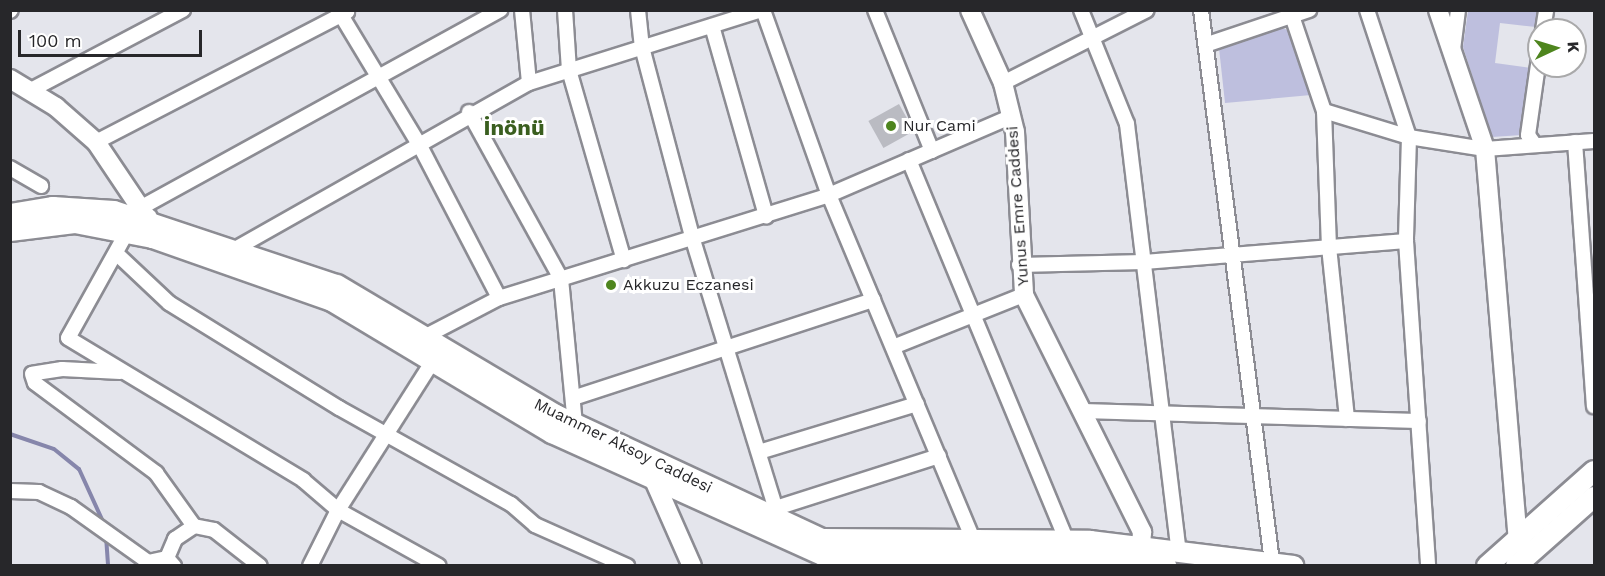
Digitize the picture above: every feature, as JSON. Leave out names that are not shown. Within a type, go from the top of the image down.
[{"type":"main road","name":"Muammer Aksoy Caddesi","points":[[10,214],[78,207],[145,213],[235,249],[337,285],[575,425],[846,543],[974,541],[1070,554]]},
{"type":"main road","points":[[145,213],[153,238]]},
{"type":"main road","points":[[10,231],[68,223],[127,232],[153,238],[332,301],[552,432],[773,536],[840,562],[966,562],[1070,554],[1140,554],[1172,558],[1272,562],[1293,566]]},
{"type":"main road","points":[[1487,566],[1518,541],[1594,471]]},
{"type":"main road","points":[[1516,566],[1594,497]]},
{"type":"street","points":[[31,90],[183,10]]},
{"type":"street","points":[[10,79],[31,90],[96,142],[145,213],[500,10]]},
{"type":"street","points":[[522,10],[529,82]]},
{"type":"street","points":[[565,10],[569,70],[624,260]]},
{"type":"street","points":[[638,10],[642,47],[693,240],[778,515],[939,456]]},
{"type":"street","points":[[235,249],[420,146],[469,112],[529,82],[762,10],[829,195],[974,541]]},
{"type":"street","points":[[875,10],[932,151]]},
{"type":"street","name":"Yunus Emre Caddesi","points":[[970,10],[1003,83],[1012,116],[1018,265],[1024,295],[1142,532],[1140,554]]},
{"type":"street","points":[[1082,10],[1127,124],[1162,413],[1172,558]]},
{"type":"street","points":[[1003,83],[1147,10]]},
{"type":"street","points":[[1201,10],[1208,44],[1272,562]]},
{"type":"street","points":[[1208,44],[1291,13],[1309,10]]},
{"type":"street","points":[[1366,10],[1409,137],[1406,241],[1428,566]]},
{"type":"street","points":[[1437,10],[1485,149],[1518,541]]},
{"type":"street","points":[[1452,55],[1458,10]]},
{"type":"street","points":[[96,142],[343,12],[420,146],[499,298]]},
{"type":"street","points":[[1291,13],[1324,111],[1329,247],[1347,418]]},
{"type":"street","points":[[712,26],[766,216]]},
{"type":"street","points":[[1535,145],[1528,135],[1536,78]]},
{"type":"street","points":[[1324,111],[1409,137],[1485,149],[1594,141]]},
{"type":"street","points":[[469,112],[561,279],[575,425]]},
{"type":"street","points":[[426,336],[499,298],[693,240],[829,195],[1012,116]]},
{"type":"street","points":[[1575,142],[1594,406]]},
{"type":"street","points":[[909,160],[1070,554]]},
{"type":"street","points":[[10,168],[41,186]]},
{"type":"street","points":[[127,232],[117,254],[68,338],[303,480],[338,510],[439,566]]},
{"type":"street","points":[[1018,265],[1144,262],[1406,241]]},
{"type":"street","points":[[117,254],[168,303],[386,434],[510,504],[535,525],[627,566]]},
{"type":"street","points":[[893,347],[1024,295]]},
{"type":"street","points":[[573,398],[873,300]]},
{"type":"street","points":[[310,566],[338,510],[433,361]]},
{"type":"street","points":[[122,372],[62,369],[32,374],[34,383],[156,472],[194,526],[214,530],[260,566]]},
{"type":"street","points":[[759,452],[917,404]]},
{"type":"street","points":[[1082,411],[1419,421]]},
{"type":"street","points":[[654,480],[692,566]]},
{"type":"street","points":[[10,492],[39,492],[70,507],[98,531],[148,562],[171,562],[174,539],[194,526]]},
{"type":"shaded area","points":[[1468,11],[1538,11],[1537,18],[1527,18],[1527,26],[1500,23],[1495,63],[1527,67],[1527,78],[1530,78],[1522,135],[1492,137],[1463,47]]},
{"type":"shaded area","points":[[1279,27],[1291,31],[1311,95],[1225,103],[1219,48]]},
{"type":"building","name":"Nur Cami","points":[[899,104],[914,131],[883,148],[868,121]]},
{"type":"waterway","points":[[10,434],[54,449],[79,469],[105,526]]},
{"type":"waterway","points":[[106,536],[108,566]]},
{"type":"place","name":"Nur Cami","points":[[891,126]]},
{"type":"place","name":"Akkuzu Eczanesi","points":[[611,285]]},
{"type":"district","name":"İnönü","points":[[514,128]]}]
